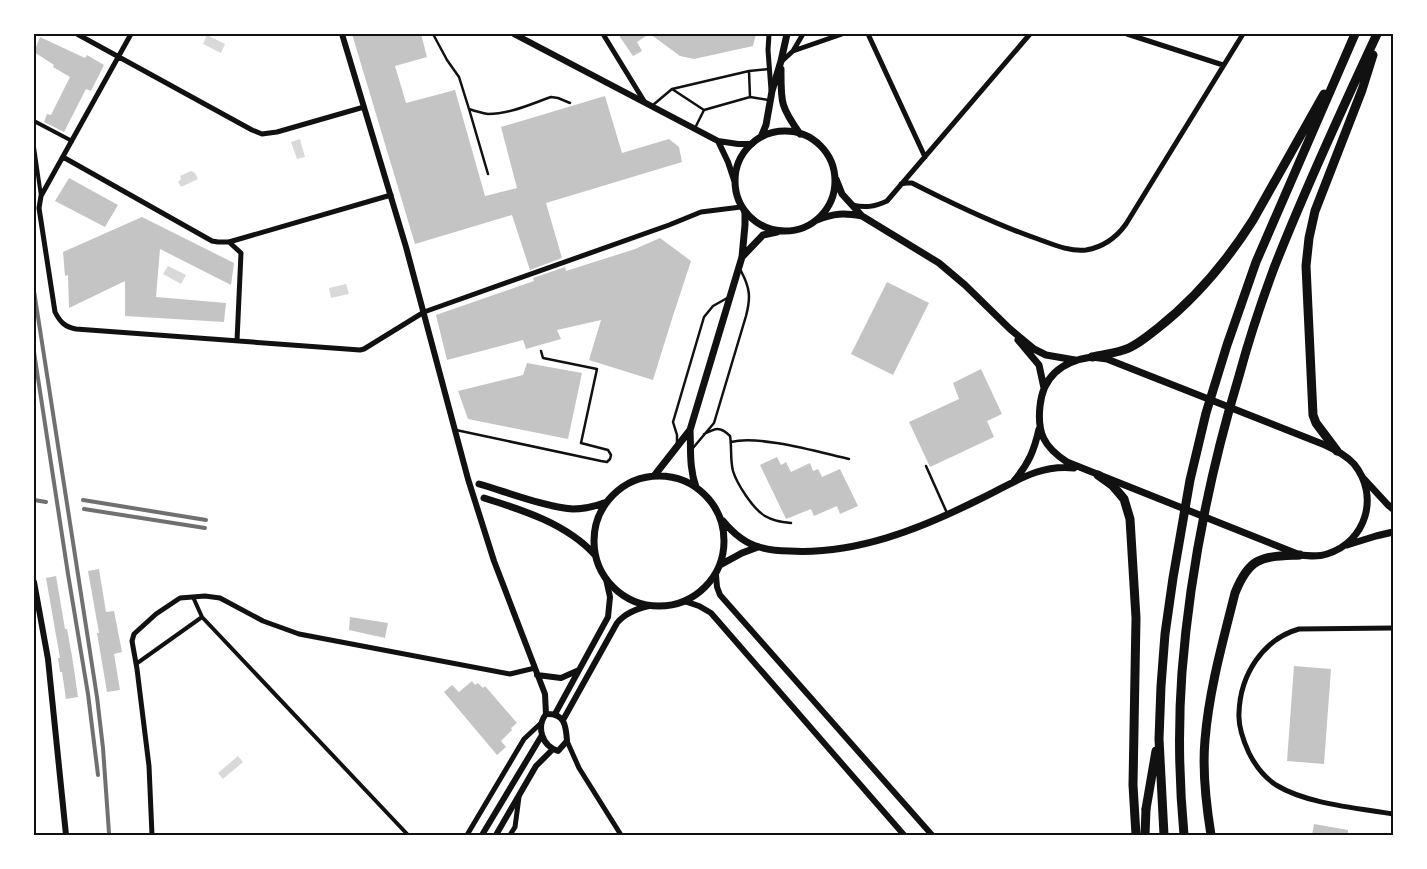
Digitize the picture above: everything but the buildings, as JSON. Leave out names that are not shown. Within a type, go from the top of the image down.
[{"type":"highway","points":[[1164,835],[1159,739],[1161,678],[1173,578],[1190,480],[1206,413],[1226,345],[1256,262],[1355,34]]},
{"type":"highway","points":[[1184,835],[1180,795],[1182,673],[1192,580],[1210,483],[1226,417],[1274,269],[1318,164],[1378,34]]},
{"type":"highway","points":[[1337,451],[1316,423],[1313,415],[1306,266],[1309,238],[1315,211],[1362,90],[1378,34]]},
{"type":"highway","points":[[1092,357],[1121,351],[1139,342],[1172,317],[1211,278],[1242,238],[1253,220],[1347,53]]},
{"type":"highway","points":[[1098,476],[1119,492],[1124,499],[1130,519],[1136,618],[1133,784],[1136,835]]},
{"type":"highway","points":[[1211,835],[1206,804],[1205,740],[1210,701],[1235,593],[1241,578],[1255,561],[1274,556],[1300,555]]},
{"type":"highway","points":[[1144,835],[1146,810],[1159,739]]},
{"type":"main road","points":[[761,137],[766,125],[772,92],[787,34]]},
{"type":"main road","points":[[781,61],[780,91],[782,101],[787,115],[800,134]]},
{"type":"main road","points":[[654,476],[690,430],[742,257],[745,213],[736,196],[734,180],[736,167],[752,144],[761,137],[779,131],[809,137],[821,146],[830,161],[842,194],[862,216],[939,263],[965,285],[1010,330],[1039,365],[1044,388]]},
{"type":"main road","points":[[815,222],[831,201],[835,177]]},
{"type":"main road","points":[[742,208],[760,224],[779,231]]},
{"type":"main road","points":[[742,257],[763,235],[779,231],[793,231],[831,215],[862,216]]},
{"type":"main road","points":[[1010,330],[1034,349],[1046,355],[1075,360]]},
{"type":"main road","points":[[1013,482],[1031,458],[1035,447],[1040,426],[1041,402],[1044,388],[1050,378],[1060,368],[1075,360],[1092,357],[1107,359],[1337,451],[1353,463],[1362,477],[1393,510]]},
{"type":"main road","points":[[1040,426],[1044,440],[1056,455],[1079,468],[1300,555],[1326,555],[1344,546],[1393,532]]},
{"type":"main road","points":[[690,430],[692,450],[690,464],[696,487]]},
{"type":"main road","points":[[722,520],[725,543],[716,575],[702,590],[684,601],[663,606],[648,606],[625,597],[606,579],[595,555],[595,528],[599,514],[607,502],[617,491],[628,484],[639,479],[654,476],[677,478],[696,487],[710,498],[722,520],[733,533],[758,547],[803,552],[842,549],[873,541],[908,530],[948,514],[1044,469],[1061,467],[1079,468]]},
{"type":"main road","points":[[1344,546],[1356,534],[1367,509],[1367,496],[1362,477]]},
{"type":"main road","points":[[479,484],[551,505],[572,509],[592,507],[607,502]]},
{"type":"main road","points":[[484,498],[521,510],[552,524],[579,540],[595,555]]},
{"type":"main road","points":[[720,566],[742,553],[758,547]]},
{"type":"street","points":[[77,34],[262,134],[277,132],[364,107]]},
{"type":"street","points":[[131,34],[41,196],[38,208],[54,312],[67,327],[360,350],[424,312],[701,212],[742,208]]},
{"type":"street","points":[[342,34],[391,195],[468,478],[494,561],[545,694],[546,714],[540,724],[524,739],[467,835]]},
{"type":"street","points":[[514,34],[718,141],[752,144]]},
{"type":"street","points":[[602,34],[644,102]]},
{"type":"street","points":[[769,34],[769,70],[772,92]]},
{"type":"street","points":[[781,61],[793,51],[803,34]]},
{"type":"street","points":[[793,51],[842,34]]},
{"type":"street","points":[[868,34],[925,157]]},
{"type":"street","points":[[851,205],[865,207],[887,201],[1030,34]]},
{"type":"street","points":[[1127,34],[1223,66]]},
{"type":"street","points":[[900,184],[912,183],[1005,228],[1050,244],[1072,250],[1096,248],[1118,235],[1126,224],[1243,34]]},
{"type":"street","points":[[34,121],[72,141]]},
{"type":"street","points":[[718,141],[734,180]]},
{"type":"street","points":[[34,147],[41,196]]},
{"type":"street","points":[[63,157],[218,242],[229,242],[391,195]]},
{"type":"street","points":[[229,242],[241,253],[237,341]]},
{"type":"street","points":[[716,575],[720,595],[932,835]]},
{"type":"street","points":[[555,714],[608,617],[610,597],[606,579]]},
{"type":"street","points":[[34,582],[48,659],[67,834]]},
{"type":"street","points":[[152,835],[149,766],[132,641],[134,634],[156,614],[180,598],[205,596],[220,598],[263,621],[299,634],[339,642],[510,674],[535,668]]},
{"type":"street","points":[[193,597],[202,617],[408,835]]},
{"type":"street","points":[[684,601],[699,606],[711,613],[904,835]]},
{"type":"street","points":[[563,720],[617,623],[622,617],[634,610],[648,606]]},
{"type":"street","points":[[136,664],[202,617]]},
{"type":"street","points":[[1393,628],[1299,629],[1286,633],[1260,654],[1251,668],[1246,681],[1239,714],[1243,740],[1256,766],[1275,784],[1327,803],[1393,814]]},
{"type":"street","points":[[537,675],[561,678],[579,670]]},
{"type":"street","points":[[546,714],[555,714],[563,720],[567,741],[579,768],[621,835]]},
{"type":"street","points":[[540,724],[542,736],[549,747],[558,751],[567,741]]},
{"type":"street","points":[[482,835],[542,736]]},
{"type":"street","points":[[496,835],[536,766],[553,749]]},
{"type":"street","points":[[510,835],[514,827],[519,794]]},
{"type":"lane","points":[[433,34],[459,77],[488,174]]},
{"type":"lane","points":[[652,106],[672,89],[749,71],[769,70]]},
{"type":"lane","points":[[749,71],[750,97]]},
{"type":"lane","points":[[672,89],[704,110]]},
{"type":"lane","points":[[695,128],[704,110],[750,97],[771,100]]},
{"type":"lane","points":[[469,109],[487,114],[509,111],[551,98],[558,98],[570,103]]},
{"type":"lane","points":[[692,450],[714,423],[750,302],[746,281],[739,267]]},
{"type":"lane","points":[[678,446],[673,422],[704,317],[712,306],[730,296]]},
{"type":"lane","points":[[454,430],[607,462],[611,455],[608,450],[581,443],[596,369],[543,358],[541,351]]},
{"type":"lane","points":[[703,435],[715,429],[724,430],[730,436],[733,472],[750,500],[763,515],[774,520],[791,523]]},
{"type":"lane","points":[[731,442],[742,440],[778,444],[849,459]]},
{"type":"lane","points":[[926,466],[948,514]]},
{"type":"shaded area","points":[[207,35],[225,44],[221,53],[203,44]]},
{"type":"shaded area","points":[[300,139],[305,157],[297,159],[291,142]]},
{"type":"shaded area","points":[[191,171],[195,173],[198,179],[181,187],[178,182],[181,179],[180,176]]},
{"type":"shaded area","points":[[168,266],[186,275],[181,284],[163,274]]},
{"type":"shaded area","points":[[346,284],[349,294],[331,298],[329,288]]},
{"type":"shaded area","points":[[238,756],[243,762],[223,779],[218,773]]},
{"type":"railway","points":[[34,291],[97,697],[109,833]]},
{"type":"railway","points":[[34,352],[88,694],[98,775]]},
{"type":"railway","points":[[34,500],[46,502]]},
{"type":"railway","points":[[83,500],[206,520]]},
{"type":"railway","points":[[84,509],[205,528]]}]
